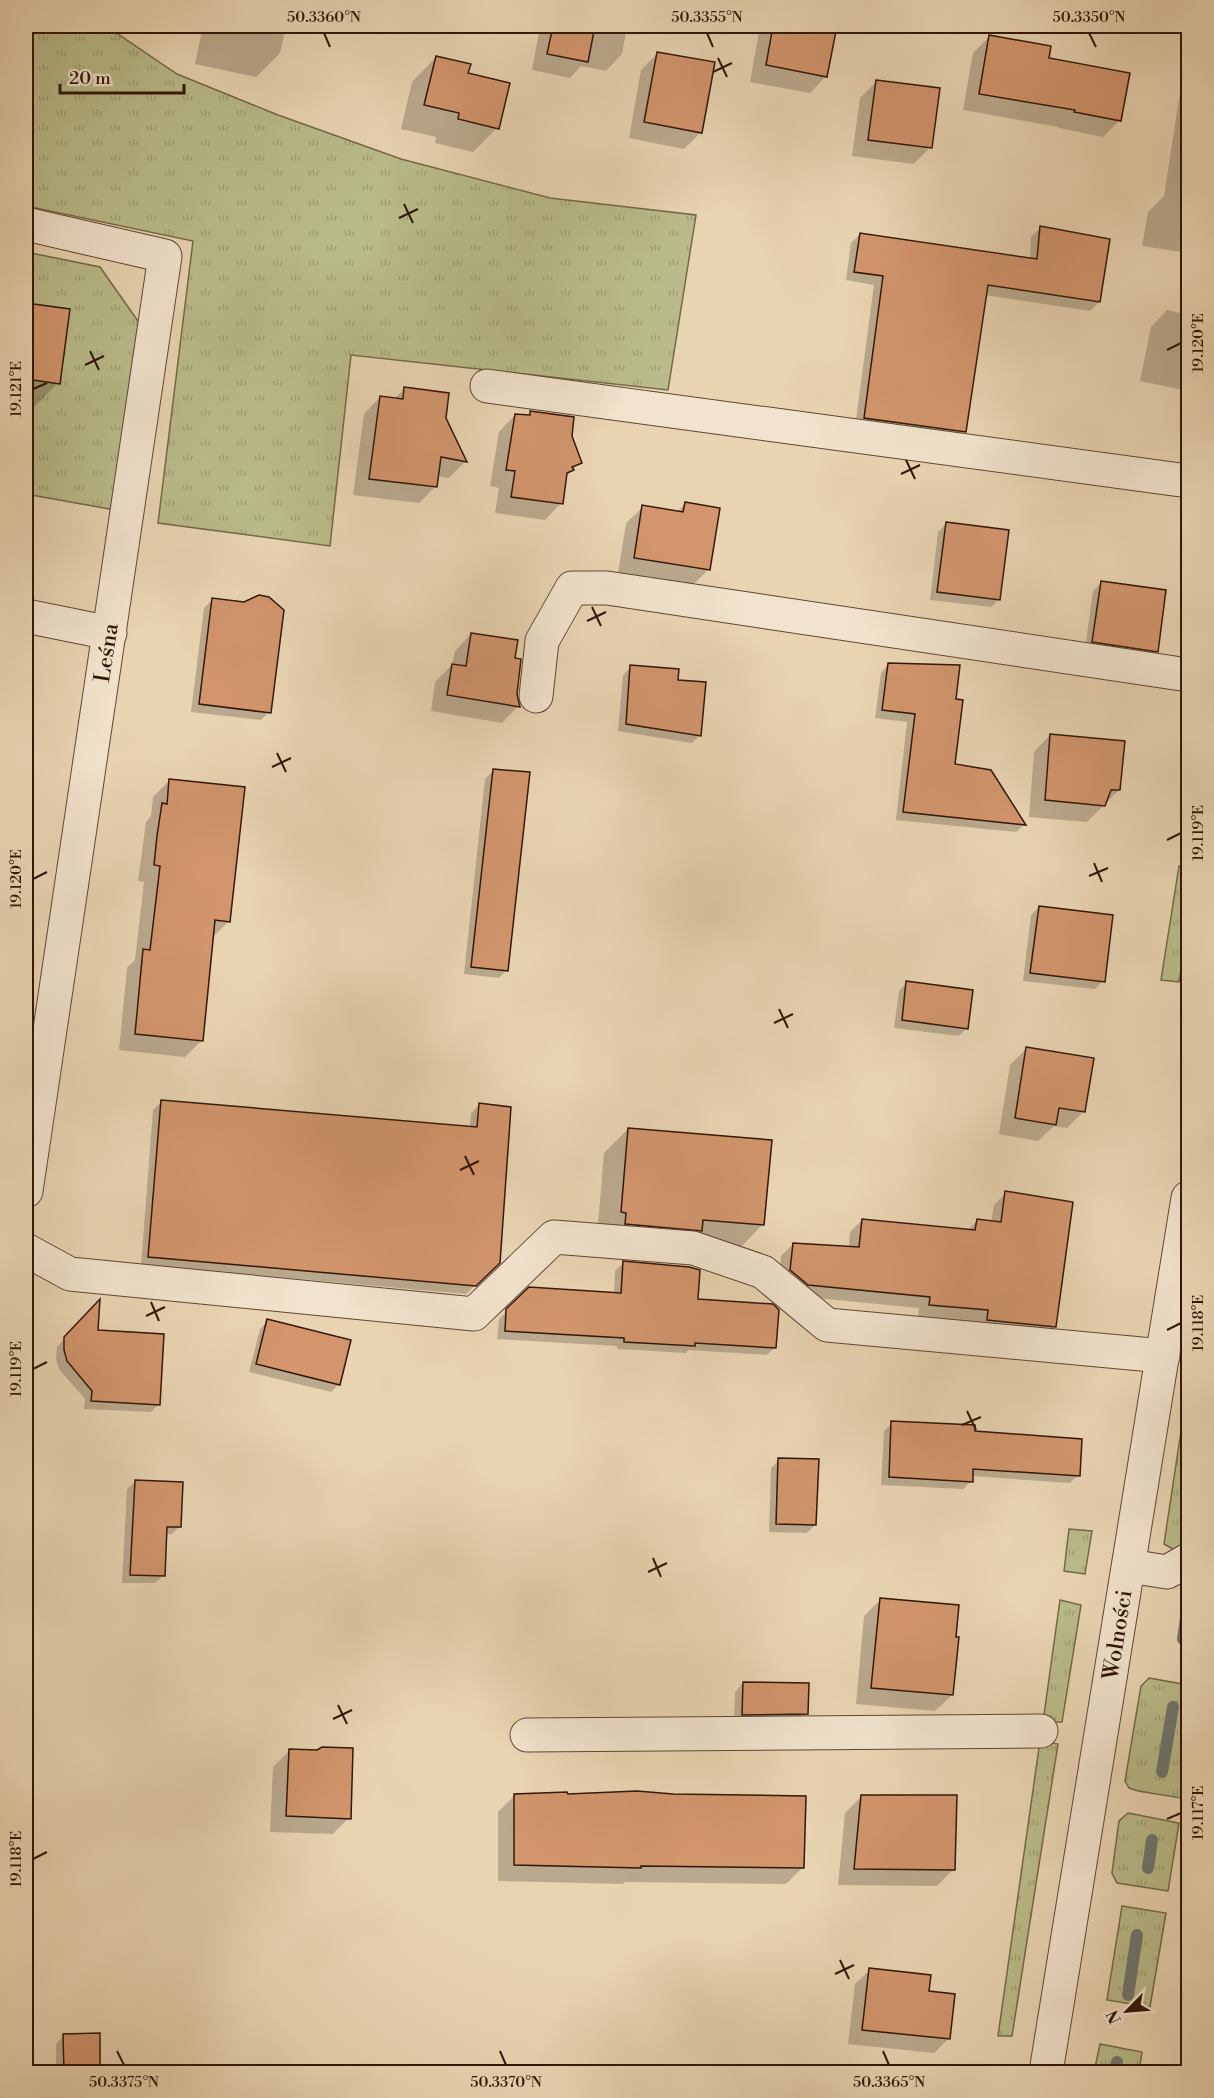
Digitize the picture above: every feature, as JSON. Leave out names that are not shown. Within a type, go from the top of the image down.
[{"type":"street","name":"Leśna","points":[[26,224],[165,256],[110,633],[104,746],[37,1043],[26,1191]]},
{"type":"street","points":[[487,386],[1188,482]]},
{"type":"street","points":[[536,696],[542,641],[572,588],[607,588],[1188,675]]},
{"type":"street","points":[[26,616],[110,633]]},
{"type":"street","name":"Wolności","points":[[1046,2073],[1188,1198]]},
{"type":"street","points":[[26,1250],[70,1274],[474,1314],[554,1237],[693,1248],[763,1272],[827,1325],[1163,1356]]},
{"type":"street","points":[[1129,1566],[1167,1572],[1188,1560]]},
{"type":"street","points":[[527,1735],[1041,1731]]},
{"type":"green space","points":[[26,26],[106,26],[177,74],[278,115],[401,159],[550,198],[696,215],[668,390],[351,355],[330,546],[158,523],[193,241],[26,206]]},
{"type":"green space","points":[[26,252],[100,267],[140,324],[115,510],[26,494]]},
{"type":"green space","points":[[1179,866],[1188,870],[1188,924],[1179,982],[1161,980]]},
{"type":"green space","points":[[1188,1385],[1188,1549],[1173,1549],[1164,1544]]},
{"type":"green space","points":[[1069,1529],[1092,1531],[1085,1574],[1064,1571]]},
{"type":"green space","points":[[1060,1600],[1081,1605],[1062,1722],[1043,1722]]},
{"type":"green space","points":[[1149,1678],[1188,1685],[1188,1755],[1181,1798],[1138,1791],[1129,1788],[1125,1781],[1141,1686]]},
{"type":"green space","points":[[1040,1741],[1058,1744],[1012,2036],[998,2036]]},
{"type":"green space","points":[[1128,1813],[1179,1823],[1168,1891],[1117,1883],[1112,1873],[1119,1821]]},
{"type":"green space","points":[[1122,1906],[1166,1913],[1150,2007],[1107,2000]]},
{"type":"green space","points":[[1100,2044],[1142,2052],[1139,2072],[1094,2072]]},
{"type":"building","points":[[553,26],[595,26],[588,62],[547,54]]},
{"type":"building","points":[[773,26],[837,26],[827,77],[766,65]]},
{"type":"building","points":[[989,35],[1051,46],[1049,58],[1130,73],[1121,121],[1074,112],[1075,110],[979,94]]},
{"type":"building","points":[[657,52],[715,62],[702,133],[644,122]]},
{"type":"building","points":[[436,56],[471,64],[468,73],[510,83],[499,129],[458,119],[459,113],[424,105]]},
{"type":"building","points":[[876,80],[940,88],[932,148],[868,140]]},
{"type":"building","points":[[1040,226],[1110,239],[1100,302],[988,285],[966,432],[864,418],[883,276],[854,272],[860,233],[1037,259]]},
{"type":"building","points":[[26,303],[70,309],[60,384],[26,379]]},
{"type":"building","points":[[404,387],[449,393],[446,418],[467,462],[441,457],[437,487],[369,479],[380,396],[403,399]]},
{"type":"building","points":[[530,411],[574,417],[572,436],[582,463],[572,467],[574,470],[567,473],[563,504],[511,497],[515,471],[506,470],[515,414],[530,415]]},
{"type":"building","points":[[685,502],[720,508],[710,570],[634,558],[642,505],[683,512]]},
{"type":"building","points":[[946,522],[1009,530],[1000,600],[937,592]]},
{"type":"building","points":[[1101,581],[1166,590],[1158,652],[1092,642]]},
{"type":"building","points":[[259,595],[269,597],[284,610],[271,713],[199,704],[212,598],[244,602]]},
{"type":"building","points":[[471,633],[518,640],[515,658],[521,659],[517,694],[520,707],[447,695],[452,664],[466,666]]},
{"type":"building","points":[[888,663],[960,665],[956,699],[963,700],[955,764],[991,770],[1026,825],[903,812],[915,714],[882,710]]},
{"type":"building","points":[[630,665],[679,669],[678,680],[706,682],[701,736],[626,724]]},
{"type":"building","points":[[1050,734],[1125,741],[1120,790],[1111,790],[1105,806],[1045,800]]},
{"type":"building","points":[[493,769],[530,772],[508,971],[471,967]]},
{"type":"building","points":[[169,779],[245,787],[230,922],[215,920],[203,1041],[135,1034],[143,949],[150,950],[160,866],[154,865],[157,836],[162,803],[167,804]]},
{"type":"building","points":[[1039,906],[1113,915],[1105,982],[1030,973]]},
{"type":"building","points":[[906,981],[973,990],[968,1029],[902,1020]]},
{"type":"building","points":[[1026,1047],[1094,1058],[1085,1112],[1059,1108],[1056,1125],[1015,1118]]},
{"type":"building","points":[[161,1100],[477,1127],[479,1103],[511,1107],[500,1263],[476,1286],[148,1257]]},
{"type":"building","points":[[628,1128],[772,1140],[764,1225],[703,1220],[702,1231],[625,1224],[626,1213],[621,1212]]},
{"type":"building","points":[[1005,1191],[1073,1202],[1056,1327],[987,1320],[988,1310],[929,1305],[930,1297],[808,1285],[790,1270],[793,1243],[859,1247],[862,1219],[975,1230],[977,1219],[1001,1222]]},
{"type":"building","points":[[623,1261],[700,1270],[698,1299],[773,1304],[779,1310],[776,1348],[695,1343],[695,1346],[624,1342],[624,1338],[505,1331],[506,1309],[529,1287],[621,1293]]},
{"type":"building","points":[[100,1299],[98,1330],[164,1334],[160,1405],[91,1401],[92,1391],[67,1361],[64,1337]]},
{"type":"building","points":[[267,1319],[351,1340],[340,1385],[256,1364]]},
{"type":"building","points":[[891,1421],[975,1425],[975,1431],[1082,1439],[1080,1476],[973,1469],[973,1482],[889,1477]]},
{"type":"building","points":[[778,1458],[819,1459],[816,1525],[776,1524]]},
{"type":"building","points":[[135,1480],[183,1482],[181,1527],[167,1527],[165,1576],[130,1575]]},
{"type":"building","points":[[880,1598],[959,1605],[956,1637],[959,1637],[953,1695],[871,1688]]},
{"type":"building","points":[[743,1682],[809,1683],[808,1714],[742,1715]]},
{"type":"building","points":[[322,1747],[353,1748],[351,1819],[286,1816],[289,1749],[317,1750]]},
{"type":"building","points":[[637,1791],[673,1794],[806,1796],[804,1868],[514,1865],[514,1794]]},
{"type":"building","points":[[861,1795],[957,1795],[955,1870],[854,1869]]},
{"type":"building","points":[[869,1968],[931,1975],[929,1991],[955,1994],[950,2039],[862,2030]]},
{"type":"building","points":[[100,2033],[100,2073],[64,2073],[63,2034]]},
{"type":"waterway","points":[[1183,1639],[1186,1618]]},
{"type":"waterway","points":[[1162,1772],[1173,1707]]},
{"type":"waterway","points":[[1148,1868],[1152,1840]]},
{"type":"waterway","points":[[1128,1995],[1137,1935]]},
{"type":"waterway","points":[[1116,2072],[1117,2062]]}]
